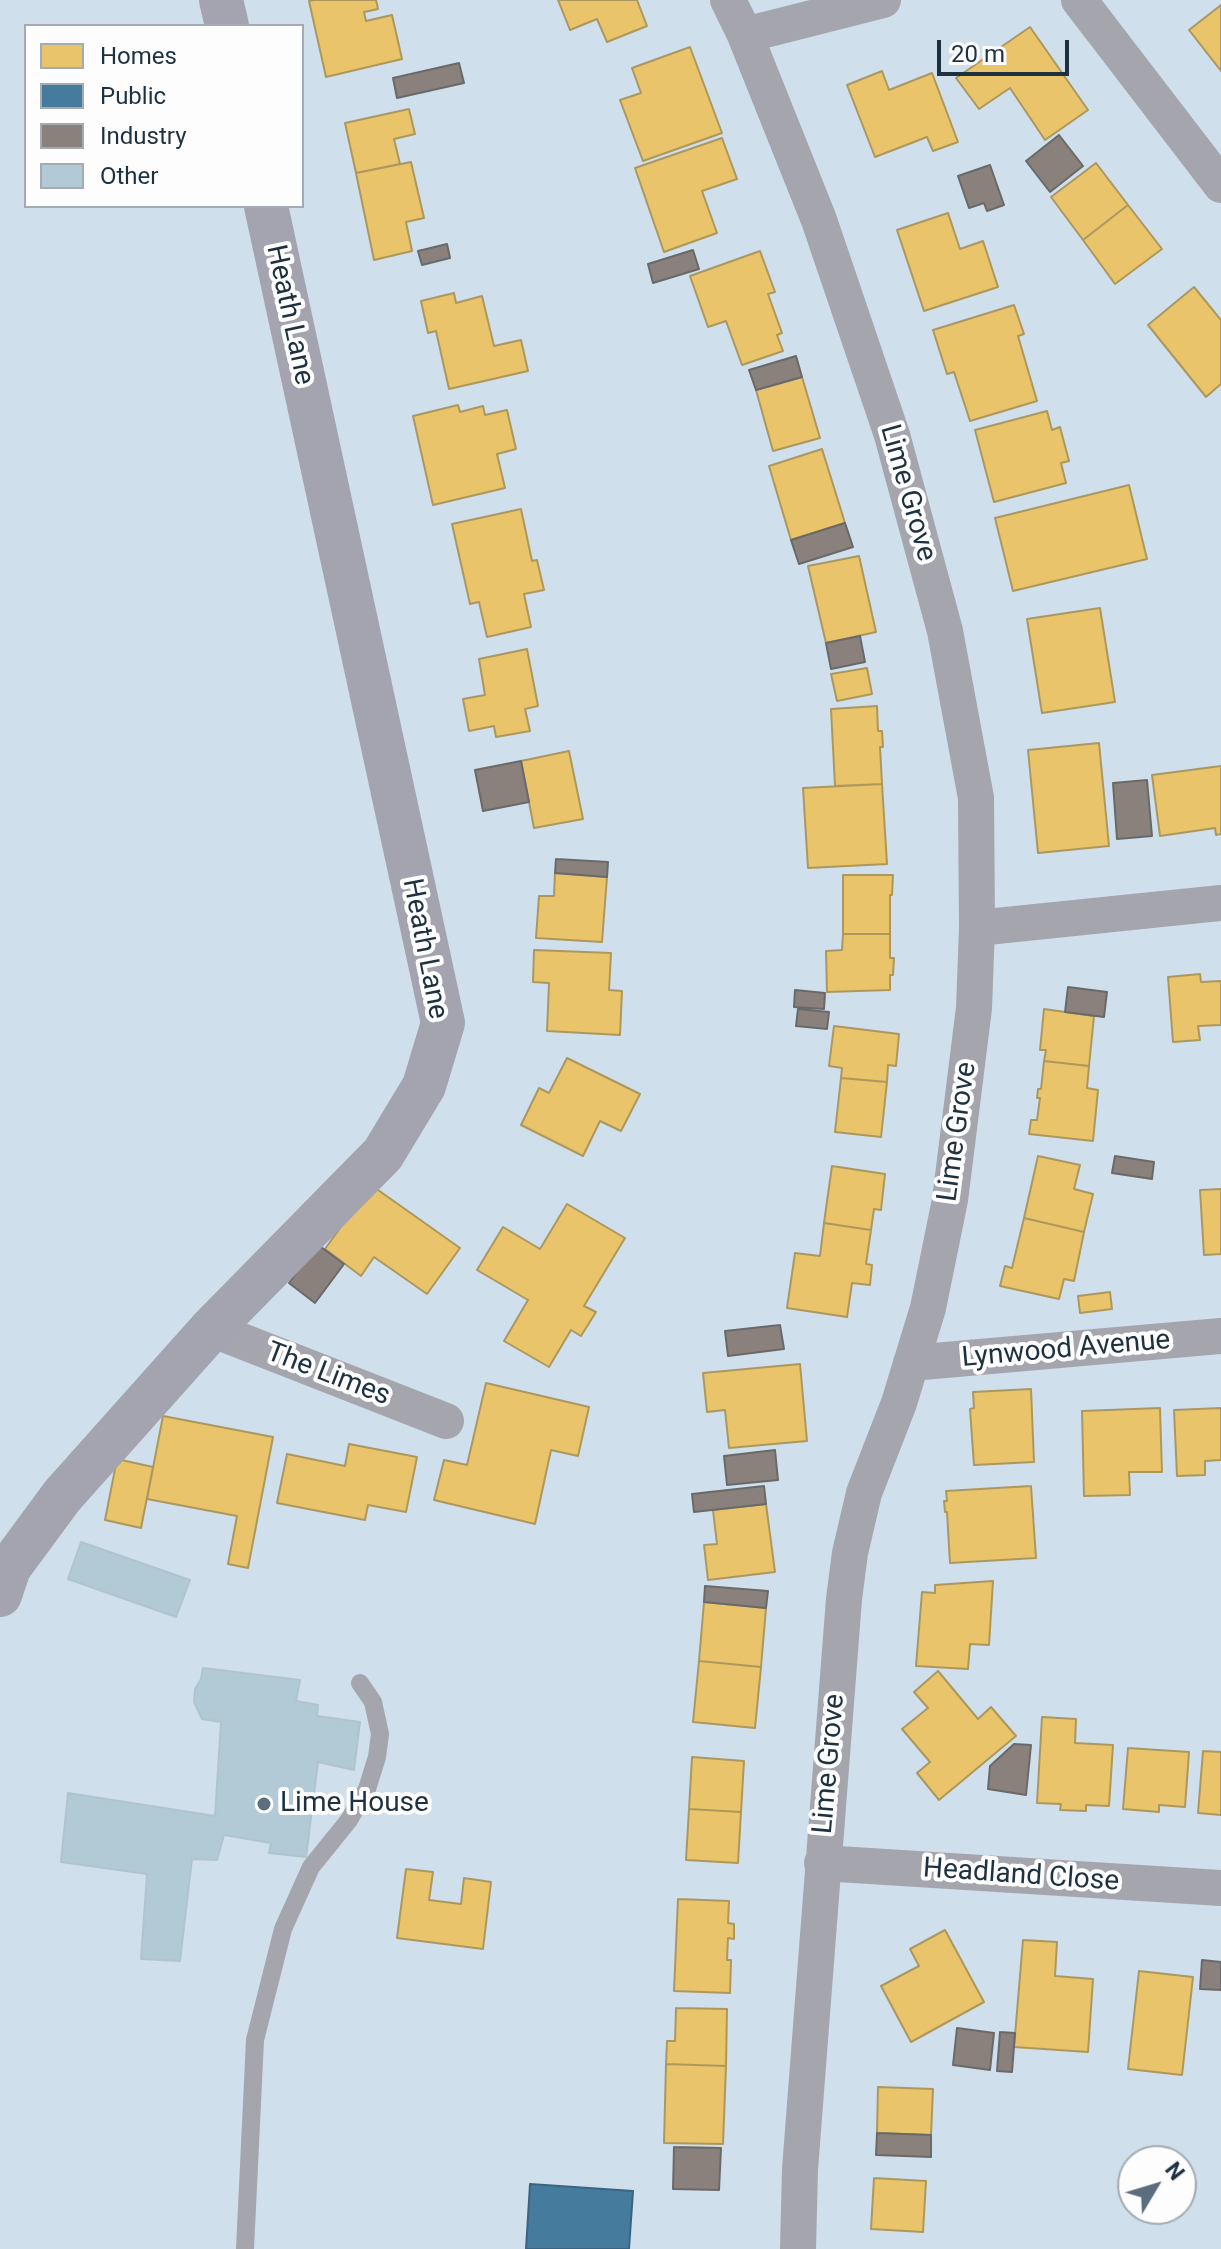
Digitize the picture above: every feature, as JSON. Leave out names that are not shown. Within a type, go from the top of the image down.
[{"type":"street","points":[[221,0],[227,24]]},
{"type":"street","name":"Lime Grove","points":[[728,0],[819,220],[887,420],[945,631],[976,798],[974,1008],[950,1200],[928,1308],[899,1403],[864,1493],[850,1553],[844,1599],[800,2169],[798,2249]]},
{"type":"street","points":[[745,35],[883,0]]},
{"type":"street","points":[[1079,0],[1221,185]]},
{"type":"street","name":"Heath Lane","points":[[0,1595],[9,1568],[62,1496],[211,1329],[383,1154],[424,1086],[443,1023],[266,208]]},
{"type":"street","points":[[977,928],[1221,903]]},
{"type":"street","name":"The Limes","points":[[211,1329],[446,1421]]},
{"type":"street","name":"Lynwood Avenue","points":[[911,1363],[1221,1336]]},
{"type":"street","name":"Headland Close","points":[[822,1863],[1221,1888]]},
{"type":"lane","points":[[245,2249],[255,2040],[283,1929],[311,1867],[349,1820],[367,1789],[377,1757],[380,1734],[373,1702],[360,1683]]},
{"type":"building: Homes","points":[[376,0],[378,9],[364,12],[366,21],[392,15],[402,59],[326,77],[309,1]]},
{"type":"building: Homes","points":[[558,0],[637,0],[647,26],[607,42],[597,19],[570,30]]},
{"type":"building: Homes","points":[[1221,5],[1221,71],[1189,30]]},
{"type":"building: Homes","points":[[1030,27],[1088,110],[1045,140],[1010,88],[979,109],[956,78]]},
{"type":"building: Homes","points":[[690,47],[722,133],[643,161],[620,100],[641,93],[632,68]]},
{"type":"building: Homes","points":[[882,71],[889,90],[932,73],[958,142],[933,151],[927,137],[875,157],[847,85]]},
{"type":"building: Homes","points":[[409,109],[415,134],[394,139],[400,164],[356,173],[345,123]]},
{"type":"building: Homes","points":[[722,138],[737,179],[702,191],[717,233],[664,252],[635,168]]},
{"type":"building: Homes","points":[[411,162],[424,218],[406,222],[412,251],[374,260],[356,173]]},
{"type":"building: Homes","points":[[1096,163],[1128,205],[1083,240],[1051,197]]},
{"type":"building: Homes","points":[[1128,205],[1162,249],[1115,284],[1083,240]]},
{"type":"building: Homes","points":[[948,213],[960,249],[983,241],[998,287],[924,311],[897,230]]},
{"type":"building: Homes","points":[[760,251],[775,292],[768,294],[782,333],[777,335],[783,351],[742,365],[726,321],[708,327],[690,276]]},
{"type":"building: Homes","points":[[1194,287],[1221,320],[1221,384],[1206,397],[1148,325]]},
{"type":"building: Homes","points":[[454,293],[456,303],[482,296],[494,346],[521,340],[528,371],[449,389],[436,331],[428,333],[421,301]]},
{"type":"building: Homes","points":[[1014,305],[1024,334],[1018,336],[1037,401],[970,421],[954,372],[947,374],[933,330]]},
{"type":"building: Homes","points":[[802,377],[820,438],[773,451],[756,390]]},
{"type":"building: Homes","points":[[458,405],[460,412],[483,406],[485,415],[507,410],[516,449],[497,454],[505,488],[433,505],[413,416]]},
{"type":"building: Homes","points":[[1047,411],[1052,430],[1060,427],[1069,461],[1061,463],[1066,483],[994,502],[975,430]]},
{"type":"building: Homes","points":[[822,449],[845,523],[791,540],[769,466]]},
{"type":"building: Homes","points":[[1129,485],[1147,559],[1013,591],[995,518]]},
{"type":"building: Homes","points":[[521,509],[532,561],[537,560],[544,590],[524,594],[531,627],[487,637],[479,602],[470,604],[452,524]]},
{"type":"building: Homes","points":[[859,556],[876,632],[826,643],[808,566]]},
{"type":"building: Homes","points":[[1100,608],[1115,702],[1042,713],[1027,619]]},
{"type":"building: Homes","points":[[527,649],[538,706],[525,709],[530,731],[496,737],[494,726],[469,731],[463,699],[485,695],[479,659]]},
{"type":"building: Homes","points":[[867,668],[872,694],[837,701],[831,674]]},
{"type":"building: Homes","points":[[877,706],[878,731],[882,731],[882,784],[835,786],[831,709]]},
{"type":"building: Homes","points":[[1099,743],[1109,846],[1038,853],[1028,750]]},
{"type":"building: Homes","points":[[569,751],[583,819],[534,828],[521,761]]},
{"type":"building: Homes","points":[[1221,766],[1221,834],[1216,835],[1215,828],[1160,836],[1152,775]]},
{"type":"building: Homes","points":[[882,784],[887,864],[808,868],[803,788]]},
{"type":"building: Homes","points":[[555,873],[607,877],[602,942],[536,938],[539,896],[554,896]]},
{"type":"building: Homes","points":[[843,875],[893,875],[890,934],[843,934]]},
{"type":"building: Homes","points":[[843,934],[890,934],[890,958],[894,958],[890,990],[827,992],[826,951],[842,950]]},
{"type":"building: Homes","points":[[534,950],[611,953],[609,990],[622,991],[620,1035],[547,1031],[549,983],[533,982]]},
{"type":"building: Homes","points":[[1200,974],[1201,982],[1221,981],[1221,1025],[1198,1026],[1200,1040],[1173,1042],[1168,977]]},
{"type":"building: Homes","points":[[1044,1009],[1094,1016],[1089,1066],[1044,1061],[1046,1050],[1040,1050]]},
{"type":"building: Homes","points":[[834,1026],[899,1034],[896,1066],[888,1065],[887,1082],[841,1078],[842,1068],[829,1066]]},
{"type":"building: Homes","points":[[567,1058],[640,1094],[621,1131],[600,1121],[583,1156],[521,1125],[539,1088],[549,1093]]},
{"type":"building: Homes","points":[[1044,1061],[1089,1066],[1087,1088],[1098,1090],[1093,1141],[1029,1134],[1031,1120],[1037,1120],[1038,1089],[1041,1089]]},
{"type":"building: Homes","points":[[841,1078],[887,1082],[881,1137],[835,1132]]},
{"type":"building: Homes","points":[[1038,1156],[1080,1165],[1074,1189],[1093,1194],[1084,1232],[1024,1218]]},
{"type":"building: Homes","points":[[832,1166],[885,1174],[881,1210],[874,1209],[871,1230],[824,1223]]},
{"type":"building: Homes","points":[[371,1185],[460,1248],[427,1294],[374,1257],[361,1276],[325,1249]]},
{"type":"building: Homes","points":[[1221,1189],[1221,1254],[1204,1255],[1200,1190]]},
{"type":"building: Homes","points":[[567,1204],[625,1238],[584,1306],[596,1312],[581,1336],[571,1330],[549,1367],[504,1341],[528,1300],[477,1270],[503,1227],[540,1249]]},
{"type":"building: Homes","points":[[1024,1218],[1084,1232],[1074,1281],[1064,1279],[1059,1299],[1000,1286],[1005,1266],[1012,1268]]},
{"type":"building: Homes","points":[[824,1223],[871,1230],[866,1264],[872,1265],[870,1285],[852,1283],[847,1317],[787,1308],[795,1253],[820,1256]]},
{"type":"building: Homes","points":[[1110,1292],[1112,1309],[1080,1313],[1078,1296]]},
{"type":"building: Homes","points":[[800,1364],[807,1441],[729,1448],[725,1410],[707,1412],[703,1373]]},
{"type":"building: Homes","points":[[486,1383],[589,1407],[578,1456],[551,1450],[535,1524],[434,1500],[444,1460],[467,1465]]},
{"type":"building: Homes","points":[[1031,1389],[1034,1462],[974,1465],[970,1409],[974,1408],[973,1392]]},
{"type":"building: Homes","points":[[1160,1408],[1162,1472],[1129,1472],[1130,1495],[1084,1496],[1082,1411]]},
{"type":"building: Homes","points":[[1221,1408],[1221,1460],[1205,1461],[1205,1475],[1177,1476],[1174,1410]]},
{"type":"building: Homes","points":[[163,1416],[273,1437],[248,1568],[228,1564],[237,1516],[147,1499]]},
{"type":"building: Homes","points":[[349,1444],[417,1457],[406,1512],[368,1505],[365,1520],[277,1503],[287,1454],[345,1466]]},
{"type":"building: Homes","points":[[117,1459],[153,1467],[141,1528],[105,1520]]},
{"type":"building: Homes","points":[[1031,1486],[1036,1558],[950,1563],[944,1501],[947,1501],[946,1491]]},
{"type":"building: Homes","points":[[766,1504],[775,1572],[708,1580],[704,1545],[717,1544],[713,1510]]},
{"type":"building: Homes","points":[[993,1581],[989,1645],[970,1644],[968,1669],[916,1666],[922,1592],[935,1593],[935,1585]]},
{"type":"building: Homes","points":[[704,1602],[766,1608],[761,1667],[699,1661]]},
{"type":"building: Homes","points":[[699,1661],[761,1667],[755,1728],[693,1722]]},
{"type":"building: Homes","points":[[938,1671],[978,1719],[991,1707],[1016,1736],[939,1800],[917,1773],[930,1762],[902,1729],[928,1708],[914,1692]]},
{"type":"building: Homes","points":[[1042,1717],[1076,1719],[1075,1743],[1113,1745],[1109,1806],[1086,1805],[1086,1811],[1060,1810],[1061,1804],[1037,1803]]},
{"type":"building: Homes","points":[[1128,1748],[1189,1752],[1185,1807],[1159,1805],[1159,1812],[1123,1809]]},
{"type":"building: Homes","points":[[1203,1751],[1221,1752],[1221,1815],[1198,1813]]},
{"type":"building: Homes","points":[[692,1757],[744,1761],[741,1812],[689,1809]]},
{"type":"building: Homes","points":[[689,1809],[741,1812],[738,1863],[686,1860]]},
{"type":"building: Homes","points":[[406,1869],[433,1872],[429,1900],[461,1904],[464,1878],[491,1882],[483,1949],[397,1938]]},
{"type":"building: Homes","points":[[678,1899],[729,1901],[728,1923],[734,1924],[734,1939],[728,1938],[730,1993],[674,1991]]},
{"type":"building: Homes","points":[[945,1930],[984,2002],[911,2042],[881,1986],[919,1966],[910,1949]]},
{"type":"building: Homes","points":[[1023,1940],[1057,1942],[1055,1976],[1093,1979],[1088,2052],[1014,2047]]},
{"type":"building: Homes","points":[[1139,1971],[1193,1977],[1182,2075],[1128,2069]]},
{"type":"building: Homes","points":[[676,2008],[727,2009],[726,2066],[666,2064],[667,2041],[675,2041]]},
{"type":"building: Homes","points":[[666,2064],[726,2066],[723,2144],[664,2143]]},
{"type":"building: Homes","points":[[878,2087],[933,2089],[931,2135],[877,2133]]},
{"type":"building: Homes","points":[[874,2178],[926,2181],[923,2232],[871,2229]]},
{"type":"building: Public","points":[[530,2184],[633,2191],[629,2249],[526,2249]]},
{"type":"building: Industry","points":[[459,63],[464,83],[397,98],[393,78]]},
{"type":"building: Industry","points":[[1059,135],[1083,166],[1050,192],[1026,161]]},
{"type":"building: Industry","points":[[990,165],[1004,205],[987,211],[984,203],[969,208],[958,176]]},
{"type":"building: Industry","points":[[447,244],[450,258],[422,265],[418,251]]},
{"type":"building: Industry","points":[[693,250],[699,269],[653,283],[648,264]]},
{"type":"building: Industry","points":[[796,356],[802,377],[756,390],[749,370]]},
{"type":"building: Industry","points":[[845,523],[853,547],[799,564],[791,540]]},
{"type":"building: Industry","points":[[860,636],[865,662],[831,669],[826,643]]},
{"type":"building: Industry","points":[[521,761],[529,802],[483,811],[475,770]]},
{"type":"building: Industry","points":[[1147,780],[1152,836],[1117,839],[1113,783]]},
{"type":"building: Industry","points":[[556,859],[608,862],[607,877],[555,873]]},
{"type":"building: Industry","points":[[1068,987],[1107,992],[1104,1017],[1065,1012]]},
{"type":"building: Industry","points":[[795,990],[825,993],[824,1009],[794,1007]]},
{"type":"building: Industry","points":[[798,1009],[829,1012],[827,1029],[796,1026]]},
{"type":"building: Industry","points":[[1115,1156],[1154,1162],[1152,1179],[1112,1173]]},
{"type":"building: Industry","points":[[317,1244],[344,1264],[315,1303],[289,1283]]},
{"type":"building: Industry","points":[[780,1325],[784,1349],[728,1356],[725,1331]]},
{"type":"building: Industry","points":[[775,1450],[778,1480],[727,1485],[724,1456]]},
{"type":"building: Industry","points":[[764,1486],[766,1504],[694,1512],[692,1494]]},
{"type":"building: Industry","points":[[705,1586],[768,1591],[766,1608],[704,1602]]},
{"type":"building: Industry","points":[[1014,1744],[1031,1745],[1026,1795],[988,1789],[990,1766]]},
{"type":"building: Industry","points":[[1202,1960],[1221,1962],[1221,1990],[1200,1989]]},
{"type":"building: Industry","points":[[957,2028],[994,2033],[990,2070],[953,2065]]},
{"type":"building: Industry","points":[[1000,2032],[1015,2033],[1012,2072],[997,2071]]},
{"type":"building: Industry","points":[[877,2133],[931,2135],[931,2157],[876,2155]]},
{"type":"building: Industry","points":[[674,2147],[721,2148],[719,2190],[673,2189]]},
{"type":"building: Other","points":[[81,1542],[190,1580],[176,1617],[68,1579]]},
{"type":"building: Other","name":"Lime House","points":[[203,1668],[300,1680],[296,1701],[318,1705],[317,1716],[360,1722],[354,1770],[318,1762],[306,1857],[269,1853],[271,1843],[224,1835],[217,1860],[192,1859],[180,1961],[141,1959],[147,1874],[61,1862],[68,1793],[215,1816],[221,1722],[202,1719],[194,1702]]},
{"type":"place","name":"Lime House","points":[[264,1804]]}]
